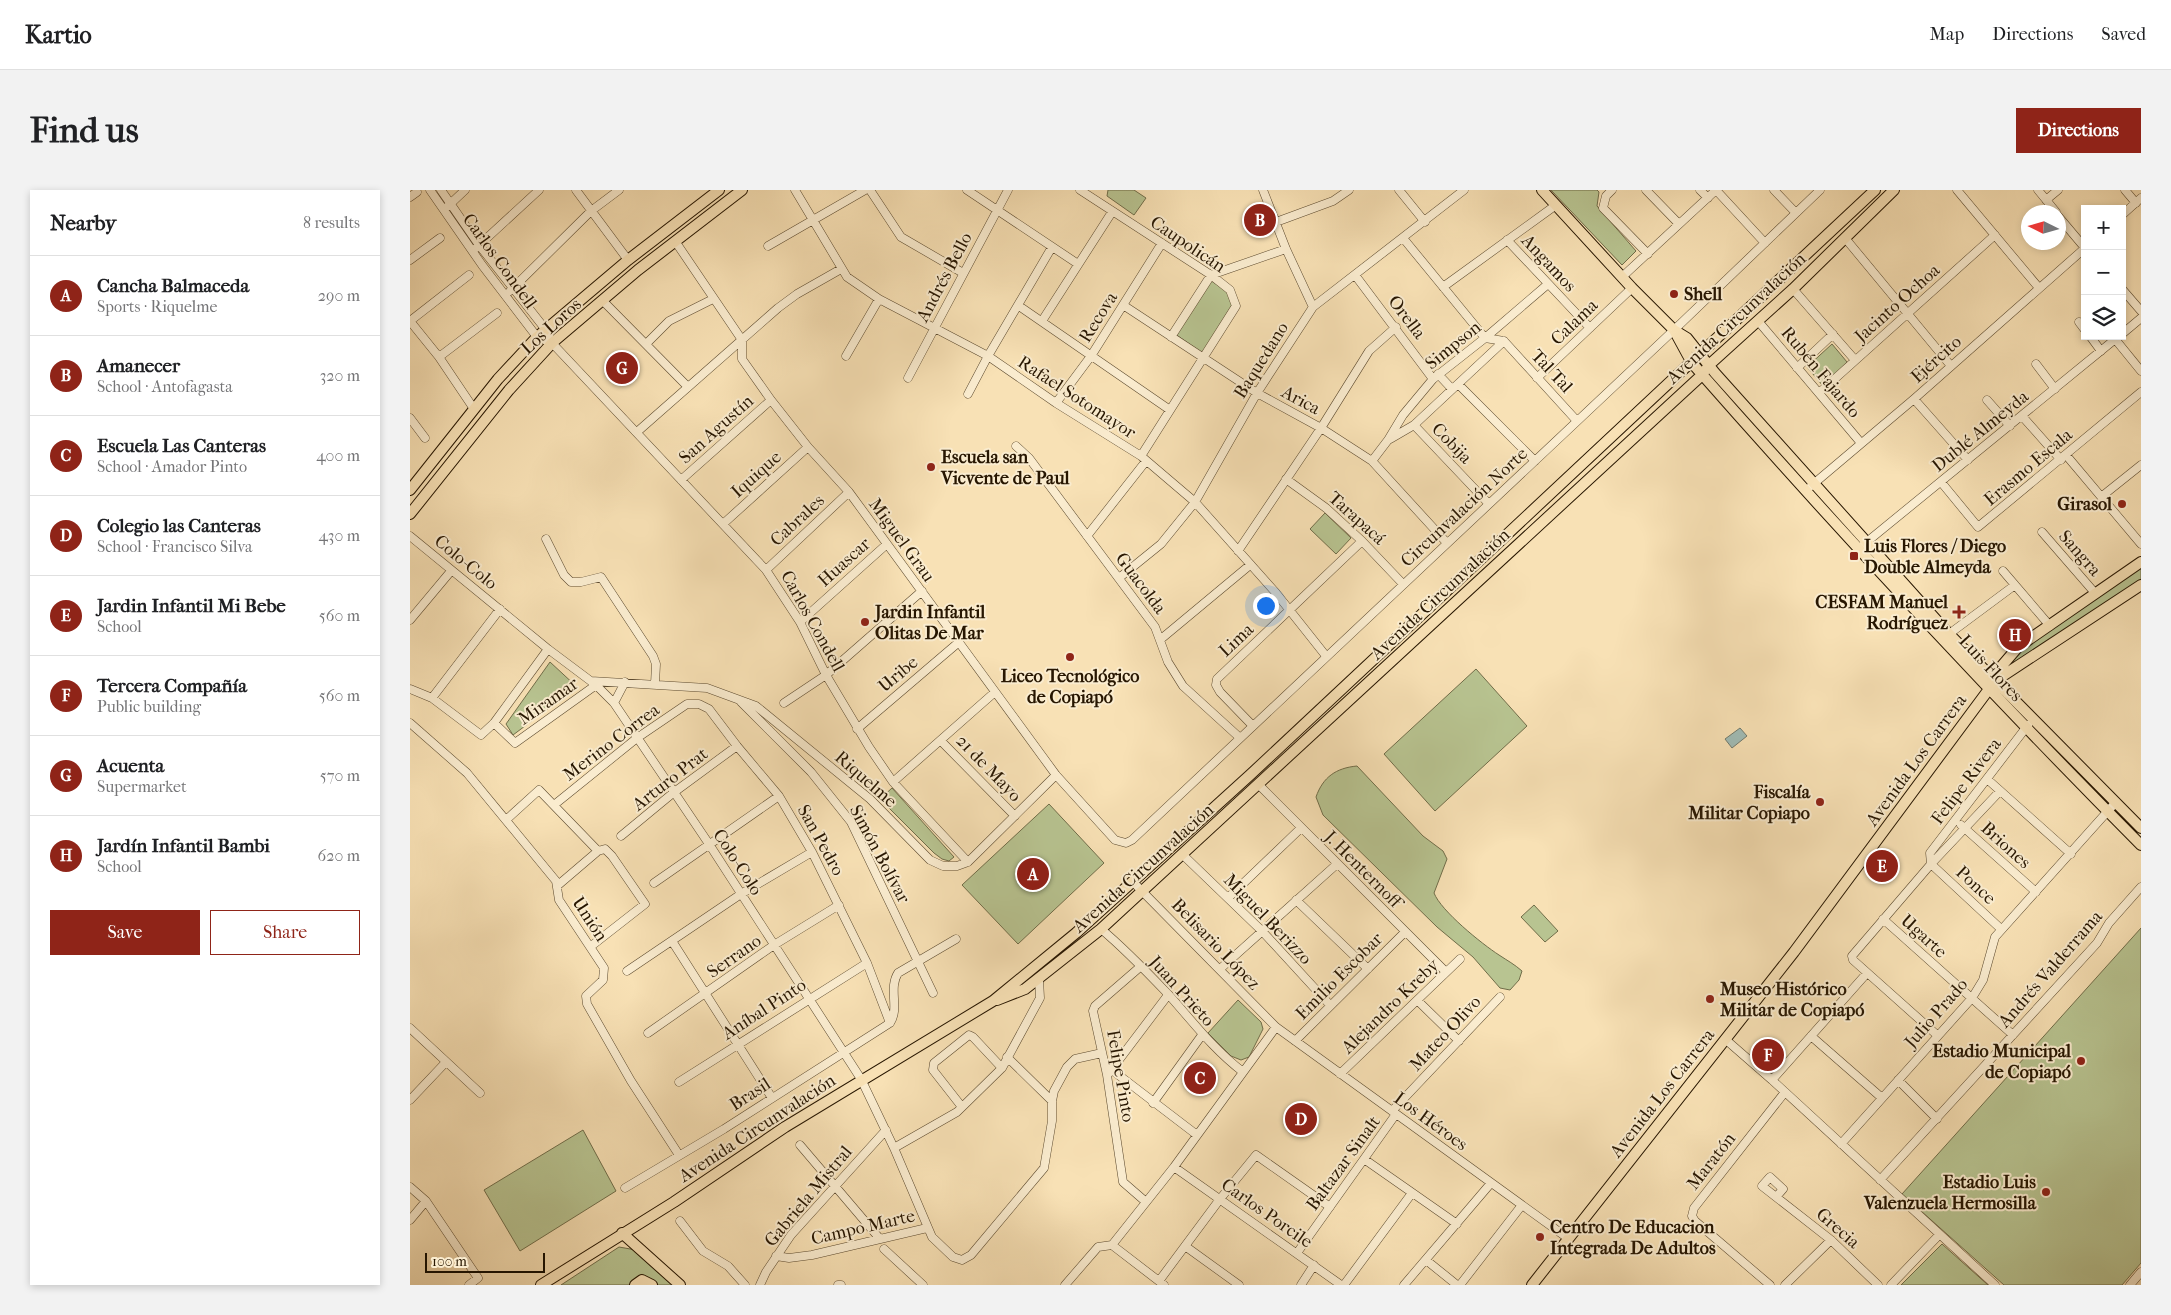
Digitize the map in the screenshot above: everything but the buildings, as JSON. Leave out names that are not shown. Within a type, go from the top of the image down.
[{"type":"main road","name":"Los Loros","points":[[411,486],[498,379],[537,337],[628,260],[717,190]]},
{"type":"main road","name":"Los Loros","points":[[410,514],[502,398],[552,343],[604,301],[638,270],[742,190]]},
{"type":"main road","points":[[1542,190],[1632,288],[1674,330]]},
{"type":"main road","name":"Avenida Circunvalación","points":[[541,1285],[674,1202],[785,1127],[992,1001],[1098,916],[1701,355],[1875,190]]},
{"type":"main road","name":"Avenida Circunvalación","points":[[992,1001],[1017,993],[1039,979],[1102,929],[1702,375],[1709,365],[1793,289],[1894,190]]},
{"type":"main road","name":"Luis Flores","points":[[1674,330],[1687,338],[1810,487]]},
{"type":"main road","name":"Luis Flores","points":[[1674,330],[1692,363],[1702,375],[1810,487],[1988,690],[2141,845]]},
{"type":"main road","name":"Luis Flores","points":[[1863,546],[2140,826]]},
{"type":"main road","name":"Avenida Los Carrera","points":[[1532,1285],[1840,891],[1995,681],[2000,668],[2018,647],[2141,562]]},
{"type":"main road","name":"Avenida Los Carrera","points":[[1995,681],[2141,586]]},
{"type":"main road","points":[[622,1234],[680,1285]]},
{"type":"main road","points":[[634,1285],[642,1280],[652,1285]]},
{"type":"street","name":"Carlos Condell","points":[[430,190],[447,206],[479,245],[546,330],[552,343],[766,570],[800,622],[826,675],[857,729],[893,782],[968,862]]},
{"type":"street","name":"Carlos Condell","points":[[440,190],[472,251],[537,337],[552,343]]},
{"type":"street","points":[[447,206],[465,190]]},
{"type":"street","points":[[472,251],[539,190]]},
{"type":"street","points":[[576,190],[628,260]]},
{"type":"street","points":[[505,295],[592,211],[618,190]]},
{"type":"street","name":"Rafael Sotomayor","points":[[796,190],[847,277],[879,299],[934,326],[988,356],[1056,403],[1144,458],[1195,502],[1290,610],[1326,656]]},
{"type":"street","points":[[768,246],[865,190]]},
{"type":"street","points":[[870,190],[901,237],[963,274]]},
{"type":"street","points":[[967,190],[1078,264]]},
{"type":"street","name":"Andrés Bello","points":[[908,378],[1008,190]]},
{"type":"street","name":"Caupolicán","points":[[1080,190],[1230,290],[1236,306],[1204,359]]},
{"type":"street","points":[[1263,190],[1286,249],[1313,307]]},
{"type":"street","points":[[1276,222],[1333,201],[1340,193],[1348,190]]},
{"type":"street","points":[[1399,190],[1425,222]]},
{"type":"street","name":"Baquedano","points":[[1119,578],[1161,544],[1195,502],[1257,394],[1313,307],[1464,190]]},
{"type":"street","points":[[1612,190],[1606,196],[1603,208],[1648,254]]},
{"type":"street","points":[[1646,190],[1679,224]]},
{"type":"street","points":[[1700,190],[1708,198]]},
{"type":"street","points":[[1622,277],[1716,190],[1765,243]]},
{"type":"street","points":[[1774,190],[1796,213]]},
{"type":"street","name":"Circunvalación Norte","points":[[1126,843],[1132,840],[1239,737],[1535,461],[1820,190]]},
{"type":"street","points":[[1957,190],[2039,288]]},
{"type":"street","points":[[2038,190],[2050,205]]},
{"type":"street","points":[[2046,200],[2058,190]]},
{"type":"street","points":[[2125,190],[2138,200],[2126,211]]},
{"type":"street","points":[[1443,287],[1556,205]]},
{"type":"street","points":[[1042,320],[1112,212]]},
{"type":"street","points":[[2066,225],[2081,243]]},
{"type":"street","name":"Jacinto Ochoa","points":[[1819,393],[1995,235]]},
{"type":"street","points":[[410,260],[440,238]]},
{"type":"street","points":[[1403,238],[1485,338],[1504,341]]},
{"type":"street","points":[[1845,238],[1951,366]]},
{"type":"street","name":"Angamos","points":[[1507,240],[1590,328]]},
{"type":"street","name":"Miguel Grau","points":[[675,241],[742,340],[742,359],[771,400],[808,447],[849,492],[1056,775],[1115,840],[1126,843]]},
{"type":"street","name":"Recova","points":[[1056,403],[1091,356],[1162,244]]},
{"type":"street","points":[[968,394],[1052,247]]},
{"type":"street","points":[[1171,337],[1210,275],[1286,249]]},
{"type":"street","name":"Ejército","points":[[1810,487],[1914,399],[2083,250]]},
{"type":"street","points":[[637,432],[796,294],[841,269]]},
{"type":"street","points":[[469,275],[410,321],[474,409]]},
{"type":"street","name":"Orella","points":[[1355,275],[1436,376],[1455,386],[1535,461]]},
{"type":"street","name":"Simpson","points":[[1372,461],[1388,440],[1403,415],[1436,376],[1485,338],[1548,284]]},
{"type":"street","name":"Calama","points":[[1537,378],[1632,288]]},
{"type":"street","points":[[1793,289],[1855,360]]},
{"type":"street","points":[[2126,294],[2141,311]]},
{"type":"street","points":[[646,344],[669,321],[713,299]]},
{"type":"street","points":[[846,356],[879,299]]},
{"type":"street","points":[[604,301],[688,387]]},
{"type":"street","name":"Arica","points":[[1123,305],[1257,394],[1321,428],[1372,461],[1447,543]]},
{"type":"street","points":[[1019,306],[1042,320],[1170,410]]},
{"type":"street","points":[[438,357],[497,313]]},
{"type":"street","points":[[2126,331],[2141,318]]},
{"type":"street","name":"Rubén Fajardo","points":[[1758,321],[1861,443]]},
{"type":"street","points":[[2078,322],[2081,325]]},
{"type":"street","points":[[1238,551],[1321,428],[1369,351],[1396,327]]},
{"type":"street","name":"Jacinto Ochoa","points":[[1798,368],[1833,334]]},
{"type":"street","points":[[2093,340],[2101,351]]},
{"type":"street","name":"Dublé Almeyda","points":[[1863,546],[2115,340]]},
{"type":"street","points":[[2118,340],[2141,371]]},
{"type":"street","name":"Simpson","points":[[1388,440],[1414,425],[1504,341]]},
{"type":"street","name":"Tal Tal","points":[[1504,341],[1577,421]]},
{"type":"street","points":[[1087,536],[1144,458],[1170,410],[1204,359]]},
{"type":"street","points":[[2036,364],[2055,389]]},
{"type":"street","name":"Erasmo Escala","points":[[1941,482],[1978,527],[2141,392]]},
{"type":"street","points":[[1914,399],[1968,460]]},
{"type":"street","name":"San Agustín","points":[[681,480],[771,400]]},
{"type":"street","points":[[1987,400],[2010,426]]},
{"type":"street","points":[[2022,416],[2101,497],[2141,544]]},
{"type":"street","points":[[410,418],[425,438]]},
{"type":"street","name":"Cobija","points":[[1414,425],[1489,504]]},
{"type":"street","name":"Guacolda","points":[[1016,446],[1029,458],[1156,627],[1168,662],[1183,686],[1239,737]]},
{"type":"street","name":"Iquique","points":[[723,524],[808,447]]},
{"type":"street","points":[[2101,497],[2141,465]]},
{"type":"street","name":"Tarapacá","points":[[1286,479],[1326,508],[1362,541],[1403,584]]},
{"type":"street","name":"Cabrales","points":[[766,570],[849,492]]},
{"type":"street","name":"Sangra","points":[[2042,532],[2095,593]]},
{"type":"street","name":"Colo-Colo","points":[[410,536],[548,649],[594,683],[614,704],[709,844],[861,1080],[886,1130],[932,1237],[953,1257],[962,1260],[978,1248],[1020,1195],[1041,1173],[1048,1151],[1052,1121],[1052,1101]]},
{"type":"street","points":[[546,539],[564,575],[572,582],[581,582],[601,577],[653,656],[656,664],[655,684]]},
{"type":"street","name":"Lima","points":[[1252,725],[1220,692],[1216,685],[1217,679],[1362,541]]},
{"type":"street","name":"Huascar","points":[[800,622],[887,544]]},
{"type":"street","points":[[1161,640],[1250,565]]},
{"type":"street","points":[[410,620],[451,571]]},
{"type":"street","points":[[2003,571],[2050,626]]},
{"type":"street","points":[[1950,634],[2015,585]]},
{"type":"street","points":[[784,703],[826,675],[922,591]]},
{"type":"street","points":[[410,689],[432,698],[500,609]]},
{"type":"street","name":"Uribe","points":[[857,729],[958,642]]},
{"type":"street","name":"Miramar","points":[[432,698],[481,735],[494,723],[548,649]]},
{"type":"street","points":[[614,704],[625,682]]},
{"type":"street","name":"Riquelme","points":[[594,683],[625,682],[707,688],[756,706],[870,799],[930,860],[944,866],[957,866],[968,862]]},
{"type":"street","name":"Miramar","points":[[494,723],[514,743],[594,683]]},
{"type":"street","points":[[893,782],[995,692]]},
{"type":"street","name":"Simón Bolívar","points":[[738,699],[812,772],[851,822],[933,993]]},
{"type":"street","name":"Merino Correa","points":[[554,805],[637,738],[687,704]]},
{"type":"street","name":"San Pedro","points":[[687,704],[699,704],[709,709],[779,796],[812,852],[839,905],[867,963],[890,1023]]},
{"type":"street","name":"Felipe Rivera","points":[[1931,864],[1930,853],[2034,719]]},
{"type":"street","name":"Unión","points":[[410,723],[467,772],[556,881],[559,900],[604,968],[603,980],[586,996],[587,1004],[631,1081],[679,1155]]},
{"type":"street","name":"21 de Mayo","points":[[941,741],[1015,816]]},
{"type":"street","name":"Arturo Prat","points":[[621,836],[673,793],[737,746]]},
{"type":"street","points":[[968,862],[1056,775]]},
{"type":"street","points":[[1987,779],[2071,854]]},
{"type":"street","name":"J. Henternoff","points":[[1259,785],[1446,972]]},
{"type":"street","points":[[506,820],[539,790],[602,850],[612,856],[645,904],[590,947]]},
{"type":"street","name":"Felipe Rivera","points":[[1867,973],[1852,957],[1882,919],[1931,864],[2000,791]]},
{"type":"street","points":[[654,883],[779,796]]},
{"type":"street","name":"Julio Prado","points":[[1841,1144],[1972,998],[1980,986],[1992,946],[2001,929],[2071,854],[2116,802]]},
{"type":"street","name":"Briones","points":[[1955,820],[2036,892]]},
{"type":"street","points":[[1228,898],[1301,828]]},
{"type":"street","points":[[557,886],[602,850]]},
{"type":"street","points":[[627,971],[741,894],[812,852]]},
{"type":"street","name":"Miguel Berizzo","points":[[1183,854],[1262,932],[1330,1005]]},
{"type":"street","points":[[1220,969],[1337,864]]},
{"type":"street","name":"Ponce","points":[[1931,864],[2001,929]]},
{"type":"street","name":"Belisario López","points":[[1133,882],[1276,1027]]},
{"type":"street","name":"Andrés Valderrama","points":[[1880,1180],[2097,943],[2109,923],[2141,887]]},
{"type":"street","points":[[1296,900],[1368,969]]},
{"type":"street","name":"Serrano","points":[[648,1033],[774,945],[839,905]]},
{"type":"street","name":"Ugarte","points":[[1882,919],[2013,1035]]},
{"type":"street","name":"Juan Prieto","points":[[1102,929],[1168,995],[1202,1035],[1243,1072]]},
{"type":"street","name":"Emilio Escobar","points":[[1295,1041],[1405,932]]},
{"type":"street","points":[[890,1023],[894,1017],[894,980],[898,973],[956,939]]},
{"type":"street","points":[[672,941],[772,1098]]},
{"type":"street","name":"Alejandro Kreby","points":[[1340,1074],[1460,959]]},
{"type":"street","name":"Aníbal Pinto","points":[[679,1082],[867,963]]},
{"type":"street","name":"Felipe Pinto","points":[[1140,967],[1093,1009],[1102,1053],[1109,1073],[1123,1182],[1146,1202]]},
{"type":"street","points":[[1772,1080],[1867,973],[1937,1035]]},
{"type":"street","points":[[894,1148],[932,1127],[962,1107],[1002,1068],[1040,998],[1039,979]]},
{"type":"street","points":[[1168,995],[1109,1073],[1153,1102],[1197,1135]]},
{"type":"street","name":"Mateo Olivo","points":[[1394,1113],[1500,997]]},
{"type":"street","points":[[1418,1001],[1459,1041]]},
{"type":"street","name":"Brasil","points":[[625,1188],[724,1129],[890,1023]]},
{"type":"street","points":[[1112,1246],[1174,1167],[1276,1027]]},
{"type":"street","name":"Los Héroes","points":[[1276,1027],[1569,1239]]},
{"type":"street","points":[[410,1028],[480,1094]]},
{"type":"street","points":[[962,1107],[933,1070],[933,1066],[969,1035],[974,1036],[1002,1068]]},
{"type":"street","points":[[1153,1102],[1202,1035]]},
{"type":"street","points":[[1811,1036],[1882,1098]]},
{"type":"street","points":[[1725,1040],[1772,1080],[1995,1285]]},
{"type":"street","points":[[1007,1057],[1052,1101],[1057,1082],[1071,1062],[1075,1059],[1102,1053]]},
{"type":"street","points":[[410,1100],[446,1062]]},
{"type":"street","points":[[1898,1080],[1937,1119]]},
{"type":"street","name":"Maratón","points":[[1770,1285],[1695,1221],[1692,1212],[1785,1092]]},
{"type":"street","name":"Baltazar Sinalt","points":[[1297,1253],[1364,1159],[1394,1113]]},
{"type":"street","name":"Gabriela Mistral","points":[[760,1285],[776,1256],[791,1235],[886,1130]]},
{"type":"street","points":[[800,1145],[880,1239]]},
{"type":"street","points":[[1065,1285],[1098,1246],[1112,1246],[1162,1283],[1185,1246],[1256,1155],[1330,1207]]},
{"type":"street","points":[[1364,1159],[1457,1224]]},
{"type":"street","name":"Carlos Porcile","points":[[1174,1167],[1342,1285]]},
{"type":"street","points":[[1404,1285],[1492,1183]]},
{"type":"street","points":[[410,1187],[426,1201],[478,1278],[468,1285]]},
{"type":"street","points":[[1342,1285],[1412,1193]]},
{"type":"street","name":"Grecia","points":[[1777,1196],[1831,1240],[1878,1285]]},
{"type":"street","points":[[410,1220],[426,1201]]},
{"type":"street","points":[[1426,1260],[1459,1285],[1522,1205]]},
{"type":"street","points":[[680,1221],[703,1251],[728,1266],[745,1285]]},
{"type":"street","name":"Campo Marte","points":[[776,1256],[795,1257],[928,1228]]},
{"type":"street","points":[[1891,1285],[1939,1235]]},
{"type":"street","points":[[1785,1285],[1831,1240]]},
{"type":"street","points":[[1185,1246],[1239,1285]]},
{"type":"street","points":[[884,1249],[914,1282],[923,1285]]},
{"type":"street","points":[[1301,1285],[1314,1265]]},
{"type":"street","points":[[2130,1285],[2141,1272]]},
{"type":"green space","points":[[1108,190],[1134,190],[1146,198],[1134,215],[1107,196]]},
{"type":"green space","points":[[1551,190],[1597,190],[1599,192],[1597,206],[1636,251],[1622,265]]},
{"type":"green space","points":[[1210,280],[1228,292],[1232,305],[1204,351],[1201,352],[1175,334]]},
{"type":"green space","points":[[1832,344],[1847,362],[1823,386],[1807,367]]},
{"type":"green space","points":[[1325,513],[1351,538],[1336,554],[1310,529]]},
{"type":"green space","points":[[2141,565],[2141,583],[2000,675],[2019,649]]},
{"type":"green space","points":[[550,662],[577,687],[513,735],[506,724]]},
{"type":"green space","points":[[1476,669],[1527,726],[1435,811],[1384,754]]},
{"type":"green space","points":[[1357,766],[1423,836],[1443,851],[1447,859],[1434,893],[1445,909],[1463,927],[1522,971],[1519,980],[1510,990],[1500,988],[1473,957],[1437,927],[1323,815],[1316,797],[1322,784],[1337,771]]},
{"type":"green space","points":[[892,788],[954,857],[949,861],[942,859],[934,853],[880,799]]},
{"type":"green space","points":[[1049,804],[1104,863],[1018,944],[962,885]]},
{"type":"green space","points":[[1534,905],[1558,931],[1545,942],[1521,917]]},
{"type":"green space","name":"Estadio Municipal de Copiapó","points":[[2141,928],[2141,1263],[2122,1285],[2004,1285],[1902,1194]]},
{"type":"green space","points":[[1238,1000],[1261,1022],[1263,1029],[1249,1057],[1241,1060],[1231,1056],[1208,1033]]},
{"type":"green space","points":[[583,1130],[616,1191],[520,1251],[484,1190]]},
{"type":"green space","points":[[1942,1244],[1988,1285],[1901,1285]]},
{"type":"green space","points":[[619,1247],[636,1250],[677,1285],[561,1285]]},
{"type":"water","points":[[1740,728],[1747,736],[1732,748],[1725,739]]},
{"type":"place","name":"Amanecer","points":[[1260,220]]},
{"type":"place","name":"Shell","points":[[1674,294]]},
{"type":"place","name":"Acuenta","points":[[622,368]]},
{"type":"place","name":"Escuela san Vicvente de Paul","points":[[931,467]]},
{"type":"place","name":"Girasol","points":[[2122,504]]},
{"type":"place","name":"Luis Flores / Diego Double Almeyda","points":[[1854,556]]},
{"type":"place","name":"CESFAM Manuel Rodríguez","points":[[1959,612]]},
{"type":"place","name":"Jardin Infantil Olitas De Mar","points":[[865,622]]},
{"type":"place","name":"Jardín Infantil Bambi","points":[[2015,635]]},
{"type":"place","name":"Liceo Tecnológico de Copiapó","points":[[1070,657]]},
{"type":"place","name":"Fiscalía Militar Copiapo","points":[[1820,802]]},
{"type":"place","name":"Jardin Infantil Mi Bebe","points":[[1882,866]]},
{"type":"place","name":"Cancha Balmaceda","points":[[1033,874]]},
{"type":"place","name":"Museo Histórico Militar de Copiapó","points":[[1710,999]]},
{"type":"place","name":"Tercera Compañía","points":[[1768,1055]]},
{"type":"place","name":"Estadio Municipal de Copiapó","points":[[2081,1061]]},
{"type":"place","name":"Escuela Las Canteras","points":[[1200,1078]]},
{"type":"place","name":"Colegio las Canteras","points":[[1301,1119]]},
{"type":"place","name":"Estadio Luis Valenzuela Hermosilla","points":[[2046,1192]]},
{"type":"place","name":"Centro De Educacion Integrada De Adultos","points":[[1540,1237]]}]
